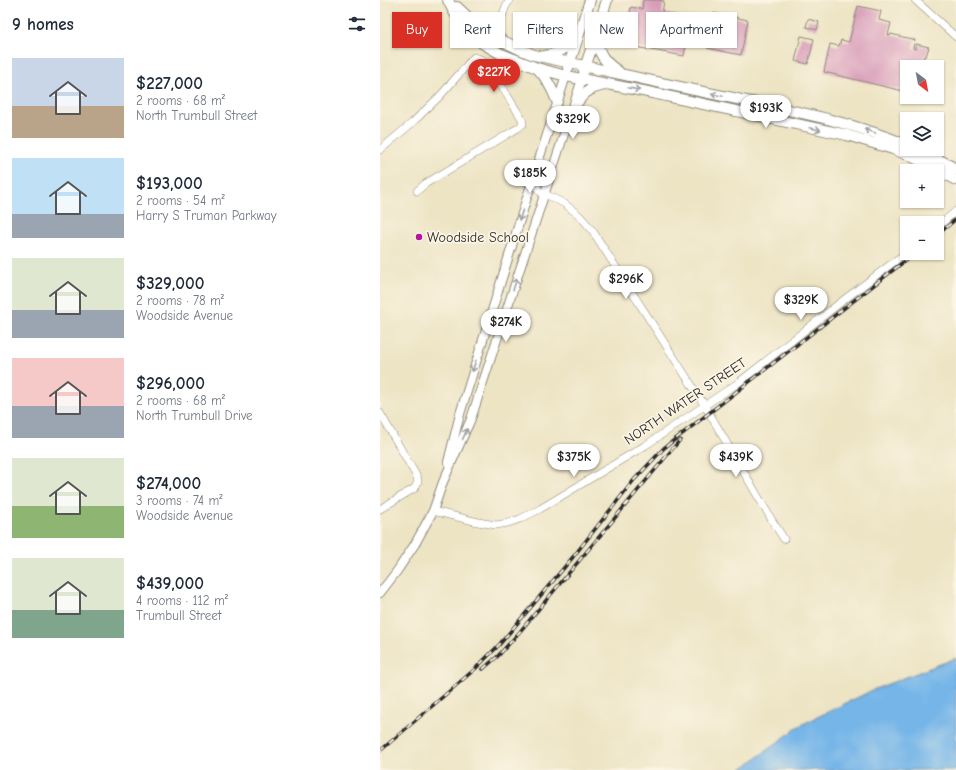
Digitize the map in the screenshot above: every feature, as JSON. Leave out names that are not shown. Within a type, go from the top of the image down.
[{"type":"main road","points":[[449,0],[465,15],[491,35],[525,52],[828,119],[860,128],[900,142]]},
{"type":"main road","points":[[449,0],[454,12],[482,43],[501,54],[536,68],[566,76],[651,92],[854,137],[906,154],[954,175]]},
{"type":"main road","points":[[566,76],[590,0]]},
{"type":"main road","points":[[603,12],[607,0]]},
{"type":"main road","points":[[543,57],[562,51],[580,32]]},
{"type":"main road","points":[[582,79],[592,48]]},
{"type":"main road","points":[[598,48],[602,57],[609,65],[622,74]]},
{"type":"main road","points":[[536,68],[552,87],[557,101]]},
{"type":"main road","points":[[572,110],[582,95],[598,86],[609,84]]},
{"type":"main road","points":[[932,156],[938,159],[954,175]]},
{"type":"street","points":[[504,12],[510,0]]},
{"type":"street","points":[[914,0],[956,37]]},
{"type":"street","points":[[380,150],[412,123],[440,96],[474,57],[487,63],[522,119],[523,124],[425,184],[417,191]]},
{"type":"street","points":[[443,482],[460,414],[566,76]]},
{"type":"street","points":[[380,593],[398,571],[433,511],[443,482],[471,419],[582,79]]},
{"type":"street","points":[[533,178],[539,191],[565,204],[580,216],[592,230],[705,406],[784,539]]},
{"type":"street","points":[[944,221],[956,211]]},
{"type":"street","name":"NORTH WATER STREET","points":[[433,511],[478,522],[496,524],[508,523],[520,519],[540,509],[646,445],[738,383],[900,257]]},
{"type":"street","points":[[380,413],[418,480],[415,488],[380,509]]},
{"type":"water","points":[[956,658],[956,770],[740,770],[801,725],[875,689]]},
{"type":"building","points":[[643,0],[664,1],[662,12],[646,12],[646,48],[685,48],[684,56],[638,48],[638,12],[630,12],[631,7],[642,9]]},
{"type":"building","points":[[858,6],[881,11],[879,20],[891,23],[888,35],[891,34],[915,40],[913,48],[916,49],[916,44],[929,47],[926,56],[924,56],[923,59],[900,60],[900,90],[824,72],[830,44],[839,46],[841,40],[849,42]]},
{"type":"building","points":[[737,18],[748,20],[741,55],[707,48],[737,48]]},
{"type":"building","points":[[808,19],[819,22],[817,30],[806,27]]},
{"type":"building","points":[[801,36],[814,39],[808,64],[795,61]]},
{"type":"railway","points":[[944,229],[956,219]]},
{"type":"railway","points":[[380,751],[475,669],[499,645],[573,557],[634,480],[664,448],[906,260]]},
{"type":"railway","points":[[483,669],[498,656],[517,635],[680,440]]},
{"type":"place","name":"Woodside School","points":[[419,237]]}]
